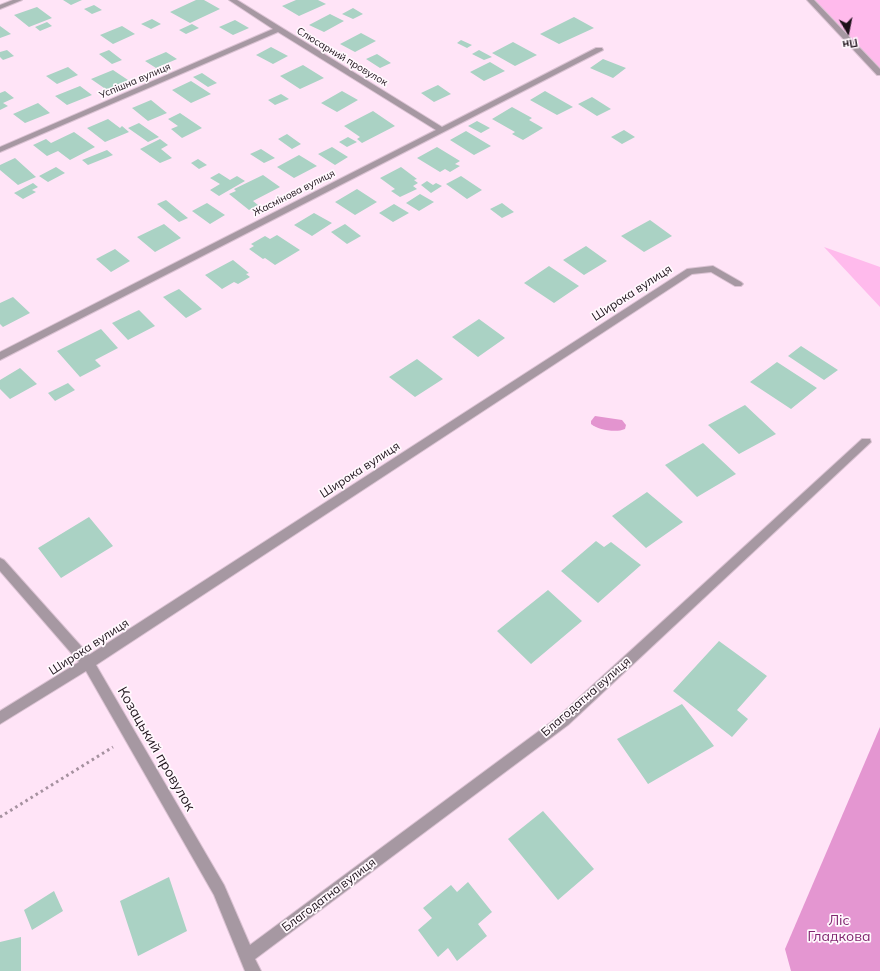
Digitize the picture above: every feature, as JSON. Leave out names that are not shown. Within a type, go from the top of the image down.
[{"type":"street","points":[[0,7],[19,0]]},
{"type":"street","name":"Слюсарний провулок","points":[[232,0],[442,130]]},
{"type":"street","points":[[810,0],[880,73]]},
{"type":"street","name":"Успішна вулиця","points":[[0,150],[278,29]]},
{"type":"street","name":"Жасмінова вулиця","points":[[0,356],[599,50]]},
{"type":"street","name":"Широка вулиця","points":[[0,718],[88,663],[690,271],[713,270],[738,284]]},
{"type":"street","name":"Благодатна вулиця","points":[[247,956],[563,721],[866,442]]},
{"type":"street","name":"Козацький провулок","points":[[0,563],[88,663],[219,890],[253,971]]},
{"type":"path","points":[[0,817],[131,736]]},
{"type":"shaded area","points":[[808,0],[880,0],[880,75]]},
{"type":"shaded area","points":[[824,247],[880,267],[880,307]]},
{"type":"shaded area","points":[[595,416],[622,420],[626,425],[625,429],[612,431],[598,428],[591,424],[591,421]]},
{"type":"green space","name":"Ліс Гладкова","points":[[880,727],[880,971],[791,971],[785,949]]},
{"type":"building","points":[[63,0],[82,0],[71,5]]},
{"type":"building","points":[[196,0],[204,0],[220,9],[190,23],[170,12]]},
{"type":"building","points":[[296,0],[318,0],[326,4],[299,16],[282,6]]},
{"type":"building","points":[[94,5],[102,10],[92,14],[84,9]]},
{"type":"building","points":[[37,7],[52,18],[29,27],[14,15]]},
{"type":"building","points":[[353,8],[363,14],[353,19],[342,14]]},
{"type":"building","points":[[330,14],[344,21],[324,32],[309,25]]},
{"type":"building","points":[[574,17],[594,28],[559,44],[540,34]]},
{"type":"building","points":[[152,19],[161,24],[151,29],[141,24]]},
{"type":"building","points":[[235,20],[249,28],[233,35],[219,27]]},
{"type":"building","points":[[47,22],[52,26],[40,31],[35,27]]},
{"type":"building","points":[[192,24],[199,28],[186,34],[179,30]]},
{"type":"building","points":[[0,26],[11,34],[0,38]]},
{"type":"building","points":[[122,26],[135,34],[113,44],[100,35]]},
{"type":"building","points":[[361,33],[376,41],[355,52],[340,44]]},
{"type":"building","points":[[461,40],[472,45],[467,48],[457,43]]},
{"type":"building","points":[[513,42],[537,55],[515,66],[492,53]]},
{"type":"building","points":[[271,47],[288,56],[273,64],[256,55]]},
{"type":"building","points":[[7,50],[14,56],[3,60],[0,57],[0,52]]},
{"type":"building","points":[[109,50],[122,60],[112,64],[99,54]]},
{"type":"building","points":[[479,50],[492,57],[484,60],[472,54]]},
{"type":"building","points":[[166,52],[177,59],[156,68],[145,61]]},
{"type":"building","points":[[377,54],[391,63],[380,68],[366,59]]},
{"type":"building","points":[[603,59],[626,68],[613,78],[590,68]]},
{"type":"building","points":[[490,62],[505,71],[484,81],[470,72]]},
{"type":"building","points":[[303,65],[324,78],[300,89],[280,76]]},
{"type":"building","points":[[68,67],[78,75],[57,84],[46,76]]},
{"type":"building","points":[[113,70],[128,80],[107,90],[91,79]]},
{"type":"building","points":[[202,73],[217,83],[208,87],[193,77]]},
{"type":"building","points":[[191,81],[211,94],[191,103],[172,90]]},
{"type":"building","points":[[438,85],[451,94],[434,102],[421,93]]},
{"type":"building","points":[[80,86],[92,95],[67,105],[55,96]]},
{"type":"building","points":[[5,91],[14,98],[3,103],[8,106],[0,110],[0,93]]},
{"type":"building","points":[[342,91],[358,100],[337,112],[321,103]]},
{"type":"building","points":[[545,91],[573,107],[557,115],[530,100]]},
{"type":"building","points":[[281,94],[289,99],[275,105],[268,100]]},
{"type":"building","points":[[592,97],[611,109],[597,116],[578,104]]},
{"type":"building","points":[[151,100],[167,113],[148,121],[132,108]]},
{"type":"building","points":[[38,103],[50,113],[25,123],[13,114]]},
{"type":"building","points":[[512,107],[532,118],[529,120],[543,128],[523,140],[512,134],[515,132],[492,119]]},
{"type":"building","points":[[373,111],[395,126],[362,143],[357,139],[360,137],[344,126]]},
{"type":"building","points":[[180,113],[202,128],[182,138],[171,129],[178,126],[168,119]]},
{"type":"building","points":[[108,119],[120,128],[122,126],[129,132],[105,142],[87,128]]},
{"type":"building","points":[[477,121],[490,128],[481,133],[468,126]]},
{"type":"building","points":[[139,123],[159,137],[148,142],[128,128]]},
{"type":"building","points":[[624,130],[635,137],[622,144],[611,137]]},
{"type":"building","points":[[466,131],[491,146],[474,155],[450,140]]},
{"type":"building","points":[[74,132],[95,147],[70,160],[58,151],[47,156],[33,145],[46,139],[51,143]]},
{"type":"building","points":[[287,134],[301,144],[292,149],[278,139]]},
{"type":"building","points":[[348,137],[357,142],[347,147],[339,142]]},
{"type":"building","points":[[160,139],[168,145],[161,149],[172,158],[160,163],[140,149]]},
{"type":"building","points":[[332,147],[348,157],[335,165],[318,154]]},
{"type":"building","points":[[437,147],[460,161],[455,164],[460,166],[450,172],[445,169],[440,172],[417,158]]},
{"type":"building","points":[[261,149],[275,158],[264,163],[250,154]]},
{"type":"building","points":[[107,150],[113,155],[88,165],[82,160]]},
{"type":"building","points":[[299,155],[317,166],[294,178],[277,167]]},
{"type":"building","points":[[15,158],[36,177],[18,185],[0,170],[0,165]]},
{"type":"building","points":[[198,159],[207,165],[199,169],[191,163]]},
{"type":"building","points":[[56,167],[65,173],[48,182],[39,176]]},
{"type":"building","points":[[401,167],[417,179],[414,180],[418,183],[413,186],[417,189],[400,197],[391,191],[395,189],[380,178]]},
{"type":"building","points":[[219,173],[230,180],[237,176],[245,181],[219,196],[210,190],[220,184],[210,178]]},
{"type":"building","points":[[263,175],[280,187],[253,201],[258,205],[249,210],[229,194],[236,191],[234,189]]},
{"type":"building","points":[[461,176],[482,190],[467,199],[446,184]]},
{"type":"building","points":[[427,181],[433,185],[436,183],[442,186],[431,193],[421,185]]},
{"type":"building","points":[[33,183],[38,187],[32,190],[36,192],[23,199],[14,193]]},
{"type":"building","points":[[357,189],[377,202],[355,215],[335,202]]},
{"type":"building","points":[[420,194],[434,202],[419,211],[406,203]]},
{"type":"building","points":[[166,200],[188,218],[179,222],[157,204]]},
{"type":"building","points":[[207,203],[225,215],[210,224],[192,211]]},
{"type":"building","points":[[502,203],[514,212],[502,218],[490,209]]},
{"type":"building","points":[[394,204],[409,213],[393,222],[379,213]]},
{"type":"building","points":[[314,213],[332,223],[312,236],[294,225]]},
{"type":"building","points":[[650,220],[672,236],[644,252],[621,236]]},
{"type":"building","points":[[164,224],[181,238],[155,252],[137,237]]},
{"type":"building","points":[[345,224],[361,236],[347,244],[331,232]]},
{"type":"building","points":[[277,235],[300,250],[275,265],[249,249],[254,246],[251,244],[265,236],[270,239]]},
{"type":"building","points":[[586,246],[607,261],[584,275],[563,260]]},
{"type":"building","points":[[115,249],[130,261],[111,272],[96,259]]},
{"type":"building","points":[[233,260],[249,273],[246,274],[250,277],[238,284],[234,282],[222,289],[205,275]]},
{"type":"building","points":[[549,266],[579,286],[554,303],[524,283]]},
{"type":"building","points":[[179,289],[202,309],[186,318],[163,297]]},
{"type":"building","points":[[13,297],[30,313],[3,327],[0,324],[0,303]]},
{"type":"building","points":[[139,310],[155,326],[128,340],[112,323]]},
{"type":"building","points":[[479,319],[505,338],[478,357],[452,337]]},
{"type":"building","points":[[101,329],[118,348],[95,360],[101,366],[80,377],[57,351]]},
{"type":"building","points":[[801,346],[838,370],[824,380],[788,356]]},
{"type":"building","points":[[417,359],[443,379],[415,397],[389,377]]},
{"type":"building","points":[[777,362],[817,388],[791,409],[750,382]]},
{"type":"building","points":[[20,368],[37,384],[10,399],[0,389],[0,380]]},
{"type":"building","points":[[68,383],[75,390],[55,401],[48,393]]},
{"type":"building","points":[[745,405],[776,434],[739,454],[708,425]]},
{"type":"building","points":[[703,443],[736,474],[697,497],[665,465]]},
{"type":"building","points":[[647,492],[683,522],[646,548],[612,516]]},
{"type":"building","points":[[89,517],[113,546],[61,578],[38,548]]},
{"type":"building","points":[[596,541],[604,547],[611,542],[641,565],[598,603],[561,571]]},
{"type":"building","points":[[548,590],[582,621],[531,664],[497,631]]},
{"type":"building","points":[[719,641],[767,676],[737,710],[748,719],[732,737],[673,691]]},
{"type":"building","points":[[682,704],[714,746],[648,784],[617,739]]},
{"type":"building","points":[[543,811],[594,869],[558,900],[508,839]]},
{"type":"building","points":[[169,877],[187,931],[138,956],[120,901]]},
{"type":"building","points":[[468,882],[492,912],[478,924],[487,936],[457,961],[448,948],[438,957],[418,930],[432,918],[423,908],[451,885],[457,892]]},
{"type":"building","points":[[54,891],[63,911],[32,930],[24,910]]},
{"type":"building","points":[[21,937],[21,971],[0,971],[0,942]]}]
